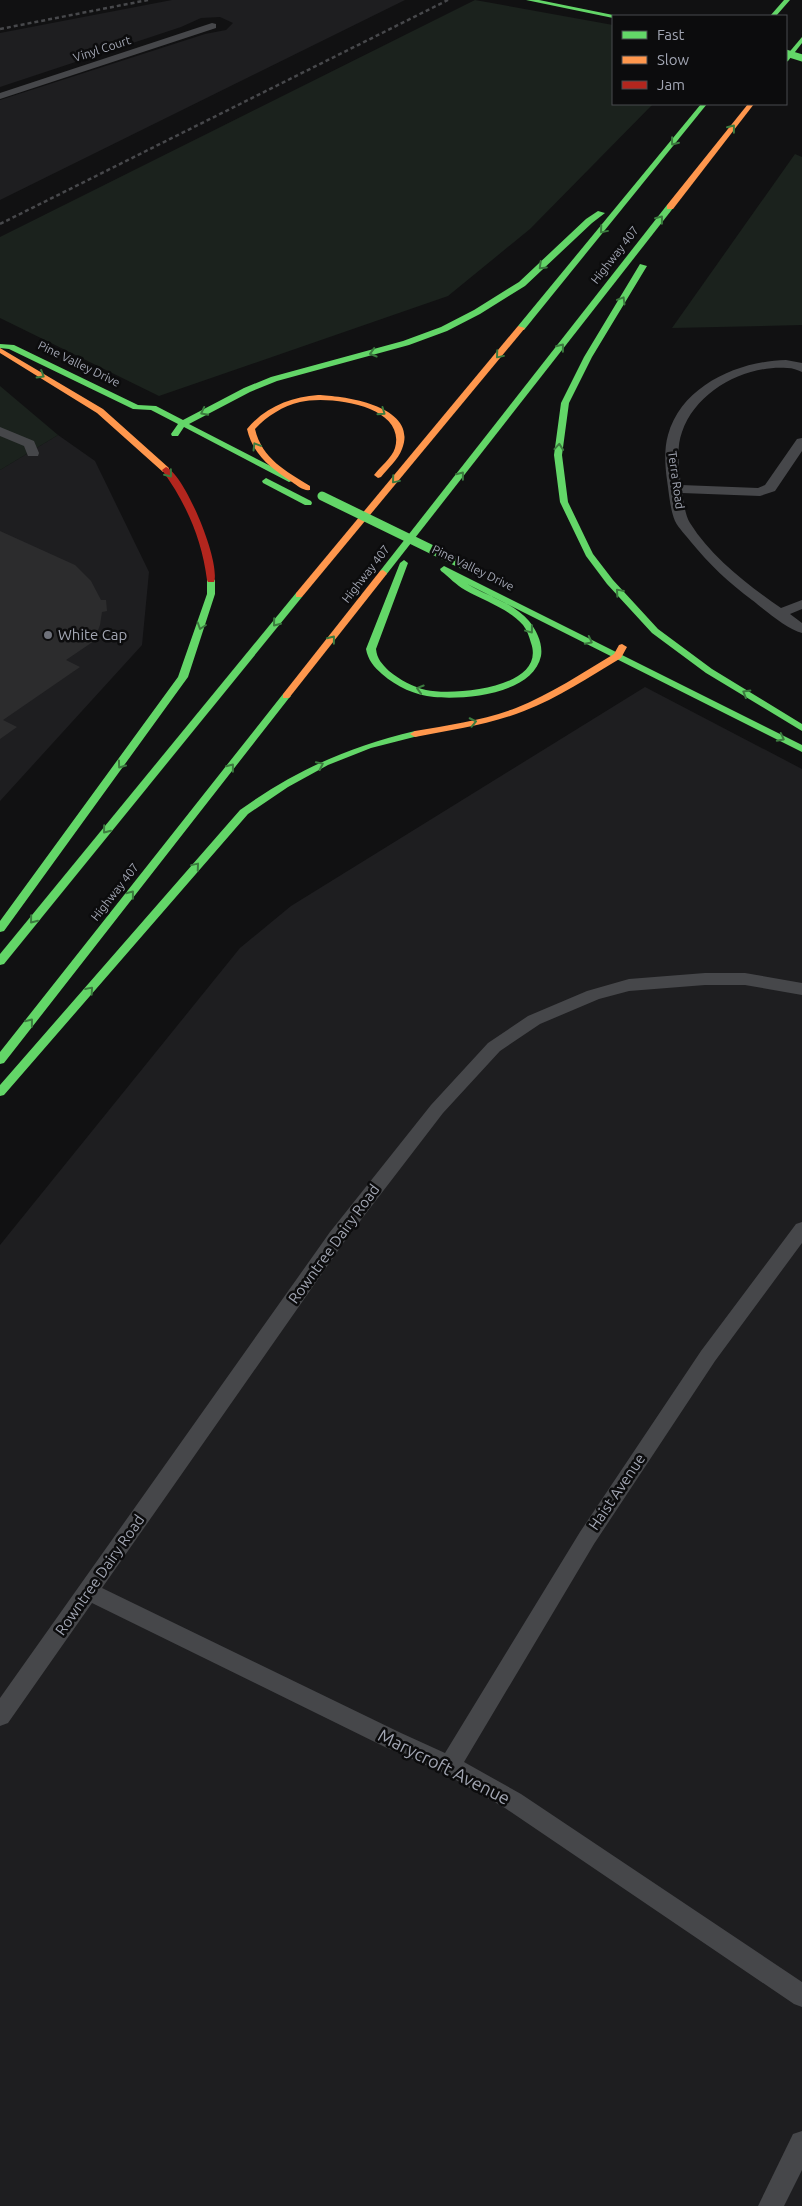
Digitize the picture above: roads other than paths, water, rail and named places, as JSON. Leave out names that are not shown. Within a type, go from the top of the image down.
[{"type":"main road","points":[[529,0],[612,15]]},
{"type":"main road","points":[[774,15],[787,0]]},
{"type":"main road","points":[[787,59],[802,39]]},
{"type":"main road","points":[[787,53],[802,58]]},
{"type":"main road","name":"Highway 407","points":[[0,961],[318,572],[634,192],[703,105]]},
{"type":"main road","name":"Highway 407","points":[[0,1060],[420,528],[750,105]]},
{"type":"main road","points":[[685,207],[692,179]]},
{"type":"main road","points":[[176,434],[182,424],[247,390],[274,379],[406,343],[444,329],[478,312],[522,284],[589,221],[634,192]]},
{"type":"main road","points":[[648,259],[588,357],[565,403],[558,455],[564,502],[589,554],[610,582],[655,631],[709,671],[802,728]]},
{"type":"main road","name":"Pine Valley Drive","points":[[0,336],[8,340],[4,348],[136,407],[153,408],[322,496],[484,575]]},
{"type":"main road","points":[[0,929],[184,676],[211,594],[210,564],[204,542],[172,476],[155,458],[100,411],[4,348]]},
{"type":"main road","points":[[307,488],[264,457],[253,442],[251,429],[258,419],[272,410],[313,397],[352,399],[375,407],[394,422],[400,436],[399,447],[373,483]]},
{"type":"main road","name":"Pine Valley Drive","points":[[136,407],[139,415],[146,419]]},
{"type":"main road","points":[[255,476],[312,505]]},
{"type":"main road","points":[[318,572],[358,505]]},
{"type":"main road","points":[[349,523],[365,531]]},
{"type":"main road","points":[[420,528],[369,650],[374,662],[392,680],[434,694],[458,695],[506,687],[522,678],[533,668],[540,653],[537,640],[530,628],[520,618],[440,567]]},
{"type":"main road","name":"Pine Valley Drive","points":[[391,544],[409,552]]},
{"type":"main road","name":"Pine Valley Drive","points":[[464,581],[620,651],[674,672]]},
{"type":"main road","name":"Pine Valley Drive","points":[[514,590],[620,651],[802,749]]},
{"type":"main road","points":[[0,1092],[244,812],[274,789],[325,762],[363,747],[505,715],[538,702],[620,651]]},
{"type":"main road","points":[[734,700],[802,733]]},
{"type":"street","name":"Vinyl Court","points":[[0,96],[212,26]]},
{"type":"street","name":"Terra Road","points":[[802,368],[787,363],[747,370],[716,383],[690,405],[675,430],[671,445],[676,489],[683,522],[704,550],[746,591],[802,629]]},
{"type":"street","points":[[0,431],[29,444],[33,452]]},
{"type":"street","points":[[676,489],[760,492],[770,488],[802,442]]},
{"type":"street","points":[[779,614],[802,604]]},
{"type":"street","name":"Rowntree Dairy Road","points":[[0,1716],[337,1237],[437,1109],[494,1047],[534,1020],[593,995],[629,985],[705,979],[745,979],[802,989]]},
{"type":"street","name":"Haist Avenue","points":[[450,1765],[587,1538],[708,1356],[802,1229]]},
{"type":"street","name":"Marycroft Avenue","points":[[88,1591],[393,1740],[450,1765],[513,1801],[802,1996]]},
{"type":"street","points":[[771,2206],[802,2143]]},
{"type":"railway","points":[[0,29],[148,0]]},
{"type":"railway","points":[[0,224],[448,0]]},
{"type":"place","name":"White Cap","points":[[48,635]]}]
